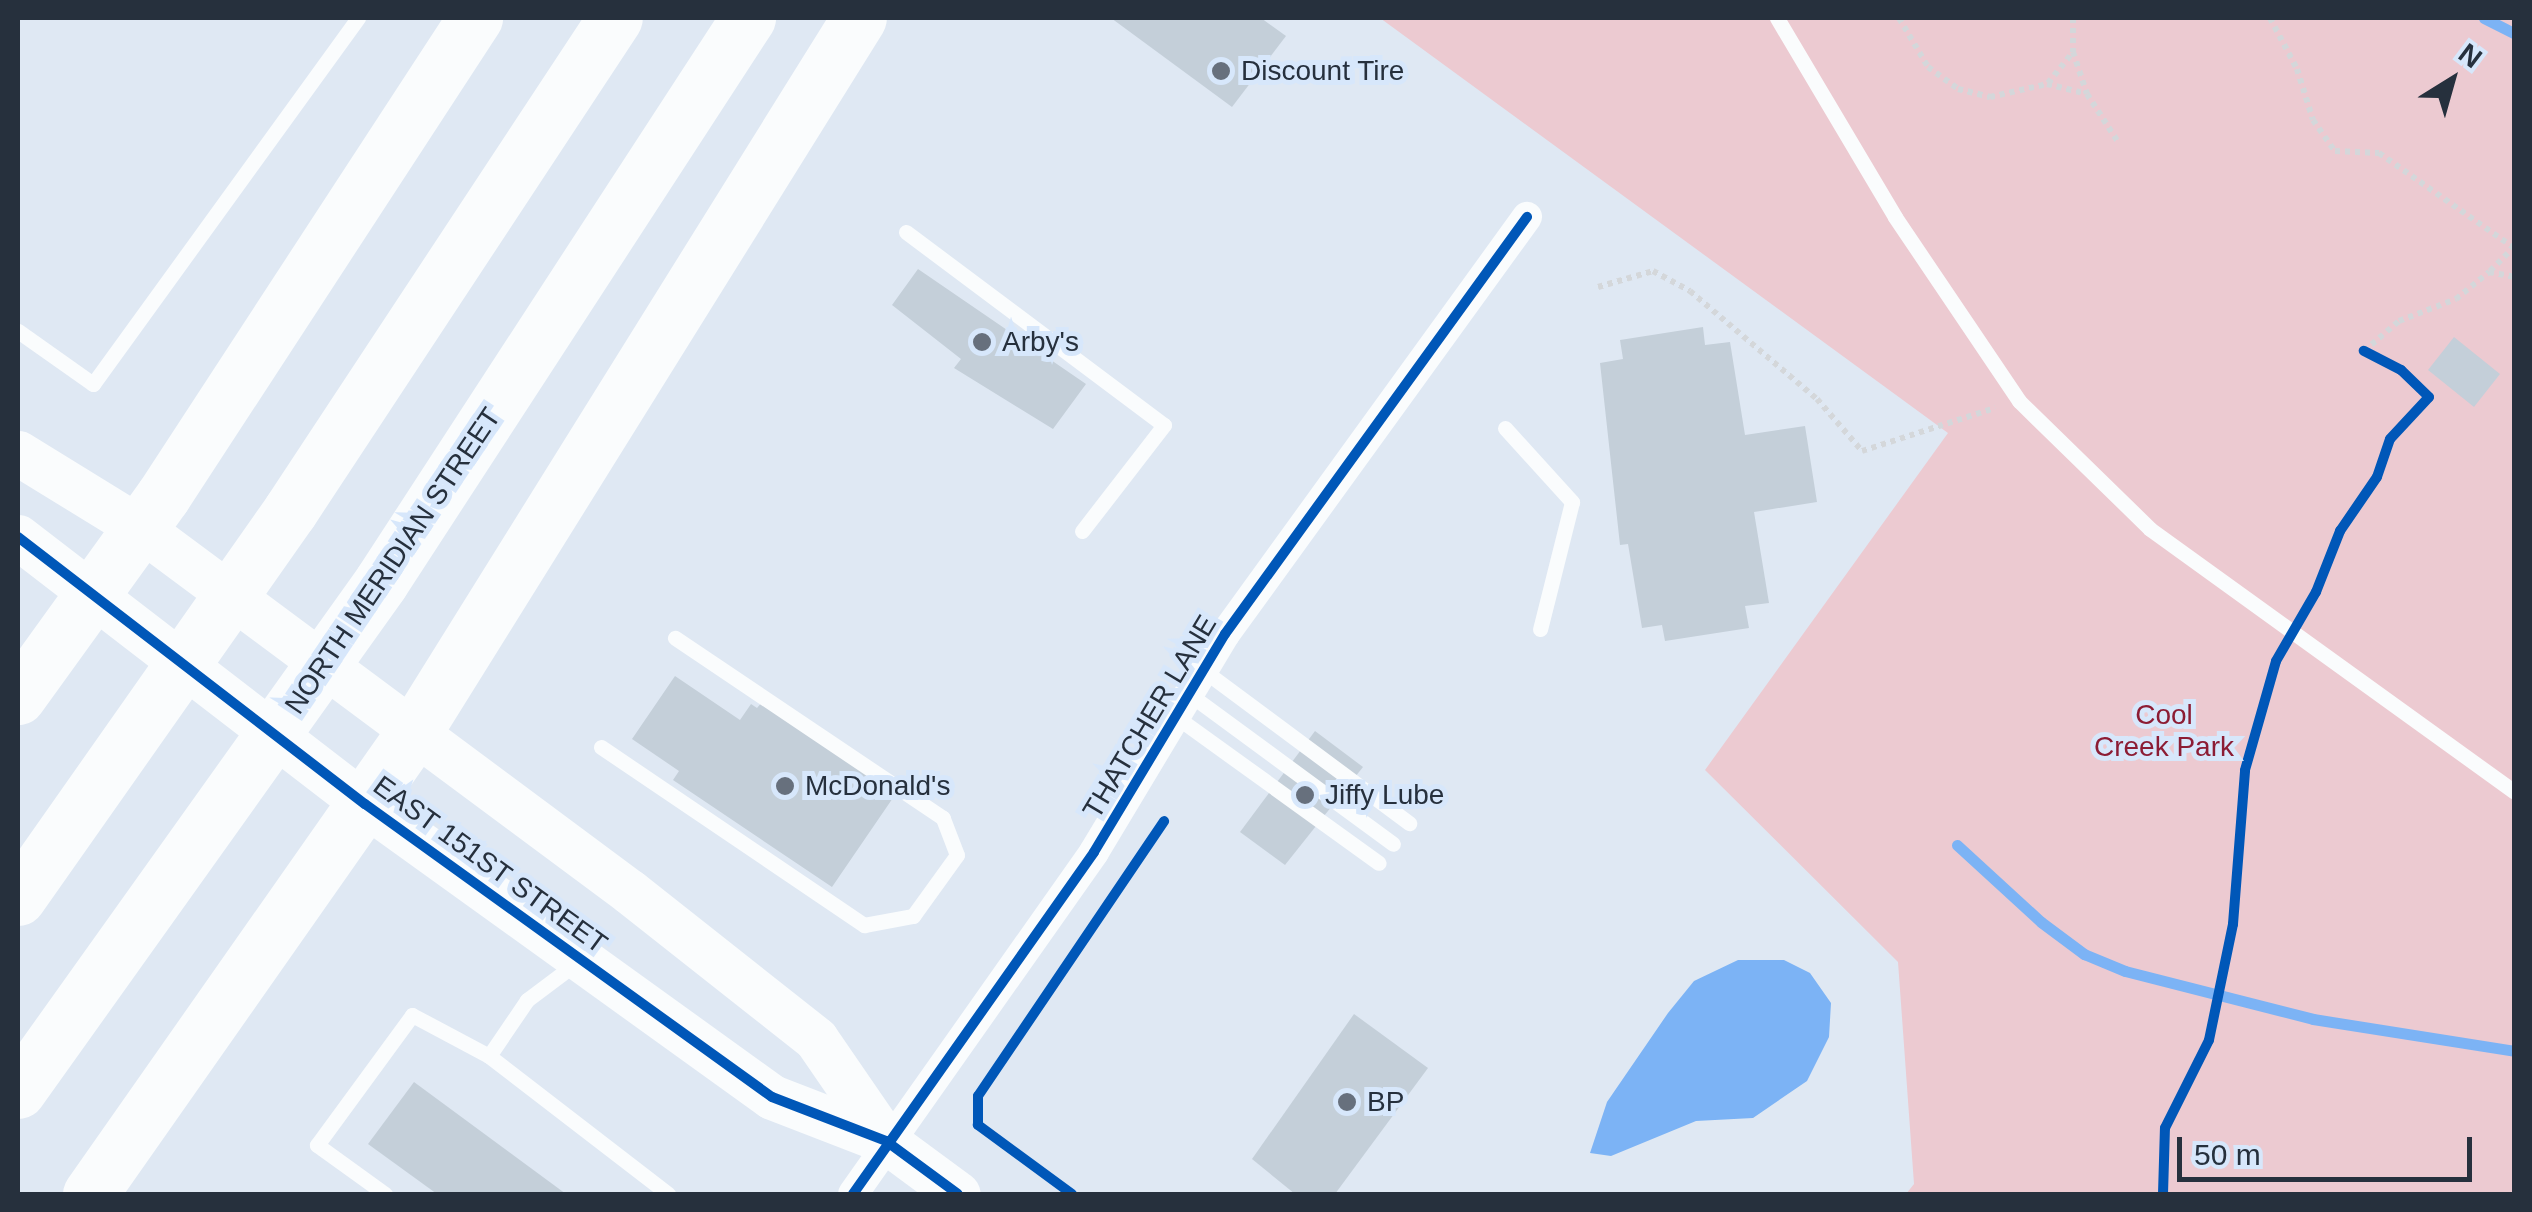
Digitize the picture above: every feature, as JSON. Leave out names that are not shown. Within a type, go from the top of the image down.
[{"type":"highway","points":[[18,697],[140,528],[475,18]]},
{"type":"highway","points":[[18,898],[290,511],[615,18]]},
{"type":"highway","name":"NORTH MERIDIAN STREET","points":[[18,1091],[214,823],[381,582],[748,18]]},
{"type":"highway","points":[[90,1194],[414,732],[859,18]]},
{"type":"street","name":"THATCHER LANE","points":[[852,1194],[1094,852],[1189,693],[1527,217]]},
{"type":"street","name":"EAST 151ST STREET","points":[[18,453],[140,528],[816,1040],[886,1141]]},
{"type":"street","name":"EAST 151ST STREET","points":[[18,537],[365,804],[772,1096],[886,1141],[958,1194]]},
{"type":"lane","points":[[18,331],[93,384],[358,18]]},
{"type":"lane","points":[[1777,18],[1895,217],[2019,400],[2150,529],[2514,792]]},
{"type":"lane","points":[[906,232],[1164,424],[1082,531]]},
{"type":"lane","points":[[1505,428],[1572,502],[1540,629]]},
{"type":"lane","points":[[601,747],[864,925],[913,916],[957,855],[943,818],[676,638]]},
{"type":"lane","points":[[1189,693],[1408,823]]},
{"type":"lane","points":[[1189,693],[1393,844]]},
{"type":"lane","points":[[1189,693],[1379,863]]},
{"type":"lane","points":[[489,1056],[528,1000],[582,959]]},
{"type":"lane","points":[[385,1194],[318,1145],[412,1015],[489,1056],[668,1194]]},
{"type":"path","points":[[1899,18],[1928,66],[1958,89],[1990,97],[2047,84],[2087,94]]},
{"type":"path","points":[[2074,18],[2074,52],[2087,94],[2118,142]]},
{"type":"path","points":[[2270,18],[2312,120],[2335,152],[2380,153],[2514,248],[2456,299],[2398,321],[2364,351],[2377,358]]},
{"type":"path","points":[[2047,84],[2074,52]]},
{"type":"path","points":[[1598,287],[1653,271],[1690,291],[1817,399],[1862,451],[2019,400]]},
{"type":"path","points":[[2490,272],[2514,276]]},
{"type":"green space","name":"Cool Creek Park","points":[[1380,18],[2514,18],[2514,1194],[1906,1194],[1914,1184],[1898,962],[1705,770],[1948,433]]},
{"type":"water","points":[[1738,960],[1784,960],[1810,973],[1831,1003],[1829,1037],[1807,1081],[1753,1118],[1696,1121],[1611,1156],[1590,1153],[1607,1102],[1668,1013],[1694,981]]},
{"type":"building","name":"Discount Tire","points":[[1111,18],[1261,18],[1286,36],[1232,107]]},
{"type":"building","name":"Arby's","points":[[918,269],[1086,384],[1053,429],[954,368],[961,359],[892,305]]},
{"type":"building","points":[[1703,327],[1705,345],[1730,342],[1745,435],[1805,426],[1817,502],[1754,512],[1769,603],[1745,606],[1749,628],[1665,641],[1662,625],[1642,628],[1628,544],[1620,545],[1600,363],[1623,359],[1620,340]]},
{"type":"building","points":[[2454,337],[2500,374],[2474,407],[2428,370]]},
{"type":"building","name":"McDonald's","points":[[675,676],[740,720],[751,704],[757,708],[763,701],[897,792],[832,887],[673,780],[679,771],[632,739]]},
{"type":"building","name":"Jiffy Lube","points":[[1315,731],[1363,767],[1285,865],[1240,832]]},
{"type":"building","name":"BP","points":[[1354,1014],[1428,1068],[1335,1194],[1295,1194],[1252,1159]]},
{"type":"building","points":[[414,1082],[566,1194],[437,1194],[368,1144]]},
{"type":"waterway","points":[[2484,18],[2514,33]]},
{"type":"waterway","points":[[1957,845],[2041,922],[2084,954],[2125,971],[2313,1019],[2514,1051]]},
{"type":"cycle path","points":[[853,1194],[1094,852],[1225,634],[1527,217]]},
{"type":"cycle path","points":[[2163,1194],[2165,1128],[2209,1040],[2233,924],[2245,770],[2276,661],[2316,592],[2340,531],[2377,477],[2390,439],[2429,397],[2401,370],[2364,351]]},
{"type":"cycle path","points":[[18,537],[365,804],[772,1097],[886,1141],[958,1194]]},
{"type":"cycle path","points":[[1072,1194],[978,1125],[978,1096],[1164,821]]},
{"type":"place","name":"Discount Tire","points":[[1221,71]]},
{"type":"place","name":"Arby's","points":[[982,342]]},
{"type":"place","name":"McDonald's","points":[[785,786]]},
{"type":"place","name":"Jiffy Lube","points":[[1305,795]]},
{"type":"place","name":"BP","points":[[1347,1102]]}]
